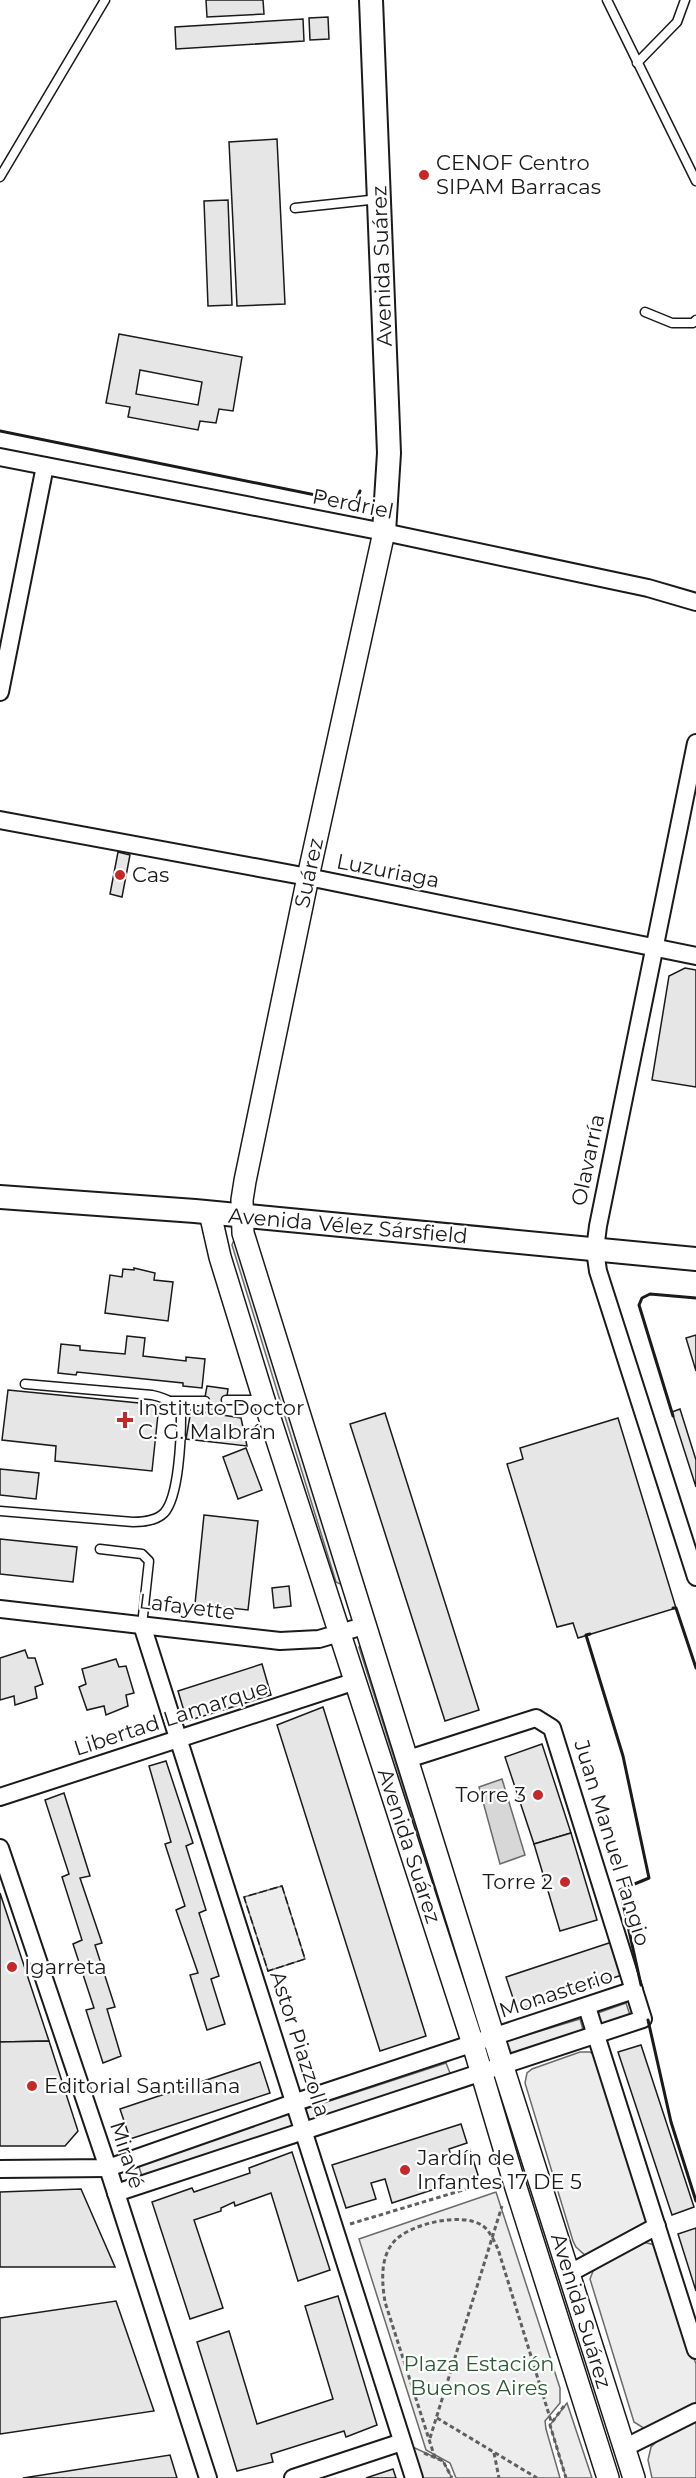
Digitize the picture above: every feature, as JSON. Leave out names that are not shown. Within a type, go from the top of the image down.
[{"type":"main road","name":"Avenida Suárez","points":[[371,0],[390,453],[384,532]]},
{"type":"main road","name":"Avenida Vélez Sársfield","points":[[0,1197],[242,1215],[696,1259]]},
{"type":"street","name":"Perdriel","points":[[0,457],[384,532],[648,588],[696,602]]},
{"type":"street","points":[[0,692],[45,466]]},
{"type":"street","name":"Suárez","points":[[242,1215],[245,1180],[308,877],[384,532]]},
{"type":"street","name":"Olavarría","points":[[696,743],[595,1250],[598,1271],[696,1577]]},
{"type":"street","name":"Luzuriaga","points":[[0,820],[308,877],[696,956]]},
{"type":"street","name":"Avenida Suárez","points":[[210,1213],[220,1257],[264,1400],[473,2044],[512,2175],[609,2478]]},
{"type":"street","name":"Avenida Suárez","points":[[242,1215],[243,1233],[250,1262],[367,1625],[503,2067],[634,2478]]},
{"type":"street","name":"Lafayette","points":[[0,1609],[280,1641],[319,1639],[367,1625]]},
{"type":"street","name":"Astor Piazzolla","points":[[142,1625],[414,2478]]},
{"type":"street","name":"Libertad Lamarque","points":[[0,1797],[356,1682]]},
{"type":"street","name":"Juan Manuel Fangio","points":[[408,1759],[536,1718],[552,1728],[634,1990]]},
{"type":"street","name":"Miravé","points":[[0,1848],[108,2168],[208,2478]]},
{"type":"street","name":"Monasterio","points":[[0,2169],[108,2168],[634,1990],[643,2019],[116,2193]]},
{"type":"street","points":[[587,2007],[696,2350]]},
{"type":"street","points":[[570,2273],[657,2226]]},
{"type":"street","points":[[624,2448],[696,2412]]},
{"type":"street","points":[[293,2478],[402,2442]]},
{"type":"lane","points":[[0,177],[105,0]]},
{"type":"lane","points":[[607,0],[696,182]]},
{"type":"lane","points":[[638,63],[677,22],[685,0]]},
{"type":"lane","points":[[295,208],[379,199]]},
{"type":"lane","points":[[645,312],[672,323],[693,323],[696,320]]},
{"type":"lane","points":[[25,1384],[152,1395],[171,1401],[205,1401]]},
{"type":"lane","points":[[226,1400],[264,1400]]},
{"type":"lane","points":[[0,1511],[133,1522],[157,1518],[168,1507],[174,1485],[181,1416],[180,1411],[171,1401]]},
{"type":"lane","points":[[100,1549],[142,1554],[149,1562],[142,1625]]},
{"type":"path","points":[[335,2228],[512,2175]]},
{"type":"path","points":[[430,2440],[512,2175]]},
{"type":"path","points":[[435,2458],[385,2302],[383,2287],[385,2261],[393,2242],[401,2235],[424,2225],[470,2220],[484,2226],[498,2249],[551,2421],[551,2430],[566,2478]]},
{"type":"path","points":[[551,2421],[580,2388]]},
{"type":"path","points":[[437,2418],[537,2478]]},
{"type":"path","points":[[402,2442],[447,2465],[452,2478]]},
{"type":"path","points":[[494,2453],[499,2478]]},
{"type":"shaded area","points":[[235,1241],[342,1583],[340,1584],[336,1582],[232,1245]]},
{"type":"shaded area","points":[[361,1644],[476,2011],[473,2009],[359,1647]]},
{"type":"shaded area","points":[[502,1779],[525,1855],[500,1864],[479,1787]]},
{"type":"shaded area","points":[[282,1886],[305,1959],[268,1971],[244,1897]]},
{"type":"shaded area","points":[[626,2003],[630,2015],[599,2026],[595,2014]]},
{"type":"shaded area","points":[[580,2019],[584,2033],[512,2055],[507,2041]]},
{"type":"shaded area","points":[[580,2052],[590,2052],[594,2055],[647,2218],[644,2228],[586,2256],[573,2241],[525,2083],[527,2073],[532,2069]]},
{"type":"shaded area","points":[[446,2063],[452,2078],[309,2124],[305,2109]]},
{"type":"shaded area","points":[[290,2113],[295,2129],[142,2176],[137,2161]]},
{"type":"shaded area","name":"Plaza Estación Buenos Aires","points":[[496,2192],[560,2388],[560,2403],[545,2421],[560,2478],[456,2478],[450,2463],[426,2450],[359,2239]]},
{"type":"shaded area","points":[[643,2242],[655,2245],[658,2250],[696,2364],[696,2409],[645,2429],[634,2422],[590,2279],[595,2266]]},
{"type":"shaded area","points":[[567,2403],[592,2478],[566,2478],[550,2425]]},
{"type":"shaded area","points":[[696,2420],[696,2478],[652,2478],[648,2460],[651,2447],[657,2441]]},
{"type":"shaded area","points":[[402,2442],[443,2461],[452,2478],[414,2478]]},
{"type":"building","points":[[206,0],[263,0],[264,14],[207,17]]},
{"type":"building","points":[[328,17],[329,39],[310,40],[309,18]]},
{"type":"building","points":[[303,19],[304,41],[176,49],[175,27]]},
{"type":"building","points":[[277,139],[285,304],[237,306],[229,142]]},
{"type":"building","points":[[228,200],[232,305],[208,306],[204,201]]},
{"type":"building","points":[[119,334],[242,357],[233,411],[219,409],[216,423],[200,421],[198,430],[128,417],[130,407],[106,403]],"holes":[[[140,370],[202,382],[198,405],[136,394]]]},
{"type":"building","name":"Cas","points":[[118,852],[130,855],[122,897],[110,894]]},
{"type":"building","points":[[685,968],[696,970],[696,1087],[652,1080],[669,976]]},
{"type":"building","points":[[134,1268],[155,1273],[154,1280],[173,1282],[168,1321],[105,1313],[110,1275],[122,1277],[123,1269],[134,1270]]},
{"type":"building","points":[[696,1335],[696,1371],[686,1338]]},
{"type":"building","points":[[127,1336],[145,1338],[143,1356],[186,1361],[186,1357],[205,1359],[202,1388],[183,1386],[183,1383],[77,1372],[76,1375],[58,1373],[61,1344],[80,1346],[80,1350],[125,1354]]},
{"type":"building","points":[[207,1386],[228,1389],[225,1411],[203,1408]]},
{"type":"building","points":[[8,1390],[159,1405],[152,1471],[55,1461],[56,1446],[2,1440]]},
{"type":"building","points":[[680,1409],[696,1460],[696,1487],[672,1412]]},
{"type":"building","points":[[191,1410],[241,1418],[247,1446],[186,1439]]},
{"type":"building","points":[[385,1413],[479,1710],[445,1721],[350,1424]]},
{"type":"building","points":[[618,1418],[676,1608],[578,1638],[573,1623],[557,1627],[507,1464],[523,1459],[520,1448]]},
{"type":"building","points":[[246,1448],[262,1490],[238,1499],[223,1457]]},
{"type":"building","points":[[0,1469],[39,1473],[36,1499],[0,1495]]},
{"type":"building","points":[[204,1515],[258,1521],[248,1610],[195,1604]]},
{"type":"building","points":[[0,1539],[77,1547],[73,1582],[0,1574]]},
{"type":"building","points":[[289,1586],[291,1606],[274,1608],[272,1588]]},
{"type":"building","points":[[25,1650],[28,1658],[35,1658],[43,1684],[35,1687],[37,1698],[15,1705],[14,1696],[0,1700],[0,1658]]},
{"type":"building","points":[[116,1659],[119,1667],[126,1666],[134,1693],[126,1695],[128,1706],[106,1715],[104,1706],[87,1710],[79,1687],[86,1684],[82,1669]]},
{"type":"building","points":[[262,1664],[271,1695],[187,1721],[178,1691]]},
{"type":"building","points":[[323,1707],[426,2036],[380,2051],[277,1725]]},
{"type":"building","name":"Torre 3","points":[[542,1744],[571,1833],[534,1844],[505,1757]]},
{"type":"building","points":[[166,1761],[193,1843],[186,1846],[206,1910],[199,1913],[219,1976],[211,1979],[225,2024],[207,2030],[190,1975],[198,1973],[176,1910],[185,1906],[165,1844],[171,1842],[149,1766]]},
{"type":"building","points":[[64,1793],[90,1876],[80,1878],[102,1943],[95,1945],[115,2007],[107,2009],[121,2056],[103,2063],[86,2010],[94,2008],[73,1944],[82,1940],[62,1877],[69,1874],[45,1800]]},
{"type":"building","name":"Torre 2","points":[[571,1833],[597,1920],[560,1931],[534,1844]]},
{"type":"building","name":"Igarreta","points":[[0,1893],[49,2041],[0,2042]]},
{"type":"building","points":[[615,1941],[625,1974],[517,2010],[506,1977]]},
{"type":"building","name":"Editorial Santillana","points":[[49,2041],[78,2131],[65,2146],[0,2146],[0,2042]]},
{"type":"building","points":[[641,2045],[694,2207],[672,2215],[618,2052]]},
{"type":"building","points":[[260,2062],[270,2093],[130,2139],[120,2109]]},
{"type":"building","name":"Jardín de Infantes 17 DE 5","points":[[461,2124],[467,2143],[449,2149],[451,2156],[470,2150],[478,2175],[392,2203],[385,2179],[371,2183],[376,2199],[346,2208],[332,2165]]},
{"type":"building","points":[[292,2152],[330,2270],[298,2281],[271,2193],[235,2206],[234,2202],[221,2208],[221,2211],[194,2220],[223,2308],[190,2319],[152,2202],[192,2188],[194,2192],[250,2173],[249,2168]]},
{"type":"building","points":[[81,2189],[115,2267],[0,2267],[0,2192]]},
{"type":"building","points":[[696,2228],[696,2291],[678,2234]]},
{"type":"building","points":[[338,2296],[377,2425],[346,2437],[344,2431],[271,2454],[273,2462],[237,2471],[197,2342],[229,2331],[257,2424],[333,2399],[305,2306]]},
{"type":"building","points":[[116,2301],[154,2411],[0,2434],[0,2318]]},
{"type":"building","points":[[170,2455],[177,2478],[23,2478]]},
{"type":"building","points":[[393,2469],[396,2478],[366,2478]]},
{"type":"fence","points":[[282,1886],[305,1959],[268,1971],[244,1897],[282,1886]]},
{"type":"wall","points":[[0,431],[350,502],[357,499],[360,491]]},
{"type":"wall","points":[[673,1416],[639,1305],[642,1298],[650,1294],[696,1298]]},
{"type":"wall","points":[[673,1608],[676,1608],[696,1668]]},
{"type":"wall","points":[[590,1634],[586,1635],[623,1756],[649,1878],[620,1890],[641,1985]]},
{"type":"wall","points":[[648,2020],[671,2122],[696,2201]]},
{"type":"place","name":"CENOF Centro SIPAM Barracas","points":[[424,175]]},
{"type":"place","name":"Cas","points":[[120,875]]},
{"type":"place","name":"Instituto Doctor C. G. Malbrán","points":[[125,1420]]},
{"type":"place","name":"Torre 3","points":[[538,1795]]},
{"type":"place","name":"Torre 2","points":[[565,1882]]},
{"type":"place","name":"Igarreta","points":[[12,1967]]},
{"type":"place","name":"Editorial Santillana","points":[[32,2086]]},
{"type":"place","name":"Jardín de Infantes 17 DE 5","points":[[405,2170]]}]
